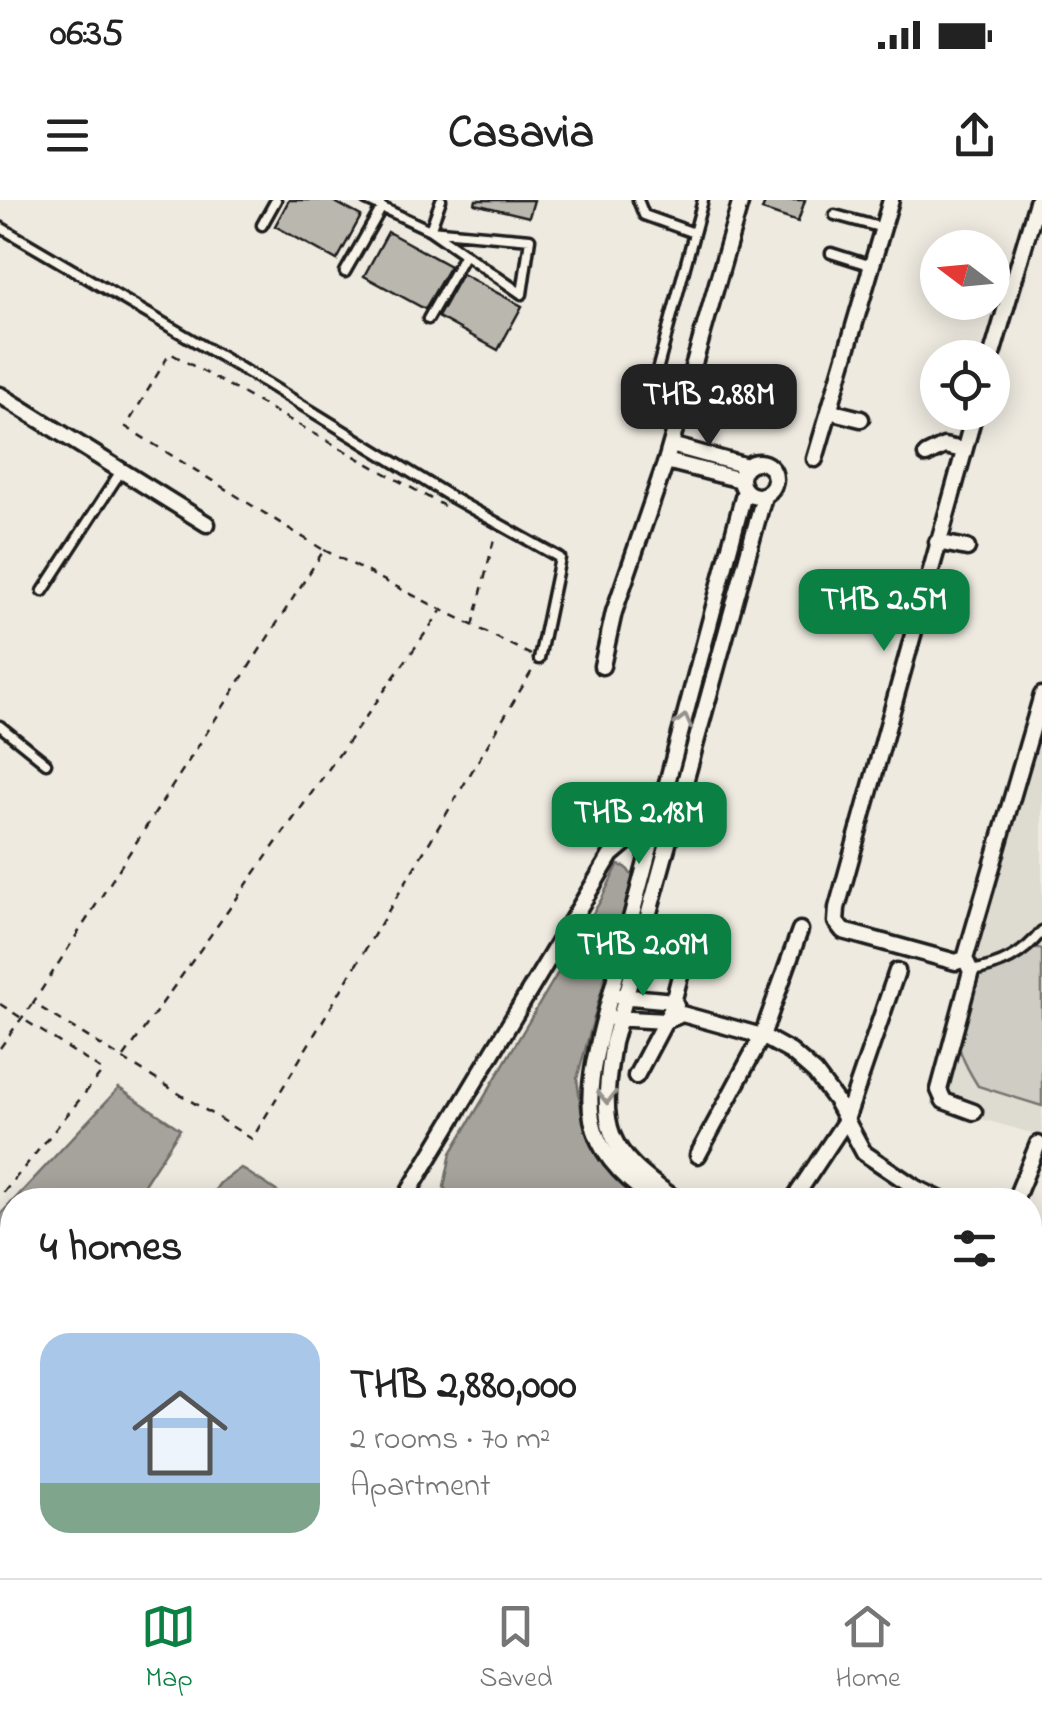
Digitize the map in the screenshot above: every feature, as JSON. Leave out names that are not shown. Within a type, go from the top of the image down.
[{"type":"street","points":[[602,666],[614,612],[671,445],[741,200]]},
{"type":"street","points":[[816,459],[891,200]]},
{"type":"street","points":[[996,340],[1036,202]]},
{"type":"street","points":[[3,403],[207,524]]},
{"type":"street","points":[[830,411],[860,419]]},
{"type":"street","points":[[968,965],[843,931],[836,922],[836,908],[970,430]]},
{"type":"street","points":[[671,445],[744,479],[754,496],[764,496]]},
{"type":"street","points":[[926,455],[944,446],[964,450]]},
{"type":"street","points":[[666,461],[744,479]]},
{"type":"street","points":[[618,996],[678,810],[764,496],[776,480],[772,468],[760,462],[744,479],[656,827],[618,996],[588,1094],[603,1153],[624,1178],[639,1188]]},
{"type":"street","points":[[937,542],[967,548]]},
{"type":"street","points":[[974,1112],[944,1101],[939,1090],[968,965],[1042,695]]},
{"type":"street","points":[[417,1188],[611,855],[678,810]]},
{"type":"street","points":[[698,1155],[762,1036],[800,930]]},
{"type":"street","points":[[636,1076],[665,1021],[678,1008],[687,949]]},
{"type":"street","points":[[801,1188],[846,1120],[896,971]]},
{"type":"street","points":[[618,996],[678,1008],[762,1036],[791,1052],[815,1073],[864,1153],[905,1188]]},
{"type":"street","points":[[612,1018],[665,1021]]},
{"type":"street","points":[[606,1041],[604,1098],[619,1151],[640,1175],[659,1188]]},
{"type":"street","points":[[1020,1188],[1038,1144]]},
{"type":"lane","points":[[262,225],[276,200]]},
{"type":"lane","points":[[366,200],[430,230],[522,294],[530,240],[430,230]]},
{"type":"lane","points":[[430,230],[441,200]]},
{"type":"lane","points":[[638,200],[644,214],[694,233]]},
{"type":"lane","points":[[648,404],[704,200]]},
{"type":"lane","points":[[345,272],[382,207]]},
{"type":"lane","points":[[835,215],[883,228]]},
{"type":"lane","points":[[0,226],[560,558],[539,660]]},
{"type":"lane","points":[[428,319],[466,254]]},
{"type":"lane","points":[[831,254],[872,266]]},
{"type":"lane","points":[[42,591],[121,471]]},
{"type":"lane","points":[[0,726],[46,762]]},
{"type":"lane","points":[[968,965],[998,966],[1024,951],[1042,931]]},
{"type":"path","points":[[32,1003],[252,1139],[539,660],[324,550],[126,427],[170,353],[446,507]]},
{"type":"path","points":[[473,626],[497,536]]},
{"type":"path","points":[[0,1048],[324,550]]},
{"type":"path","points":[[123,1059],[442,610]]},
{"type":"path","points":[[0,1004],[104,1071],[7,1188]]},
{"type":"shaded area","points":[[1042,714],[1042,1136],[931,1105]]},
{"type":"shaded area","points":[[618,865],[626,867],[633,877],[577,1079],[582,1115],[596,1150],[637,1188],[445,1188],[451,1153]]},
{"type":"shaded area","points":[[1042,949],[1042,1106],[978,1086],[957,1040],[959,1015],[980,969]]},
{"type":"shaded area","points":[[119,1088],[180,1129],[142,1188],[25,1188]]},
{"type":"shaded area","points":[[241,1168],[272,1188],[216,1188]]},
{"type":"building","points":[[289,200],[331,200],[361,216],[337,260],[275,226]]},
{"type":"building","points":[[476,200],[534,200],[529,217],[475,204]]},
{"type":"building","points":[[766,200],[805,200],[798,222],[762,210]]},
{"type":"building","points":[[388,232],[450,266],[425,309],[364,276]]},
{"type":"building","points":[[462,274],[522,306],[498,350],[438,317]]}]
